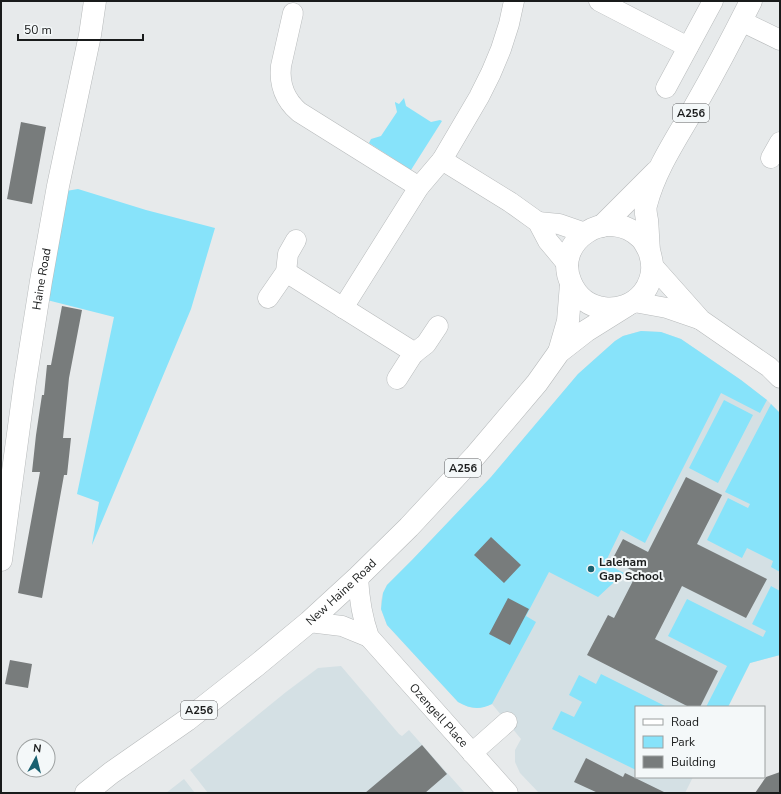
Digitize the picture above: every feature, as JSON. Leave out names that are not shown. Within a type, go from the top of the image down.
[{"type":"main road","name":"Haine Road","points":[[1,560],[14,475],[25,382],[41,281],[58,186],[90,35],[95,1]]},
{"type":"main road","name":"New Haine Road","points":[[86,793],[187,720],[257,666],[309,622],[409,527],[474,456],[537,383],[559,352],[586,331],[630,304],[644,292],[651,279],[651,258],[646,206],[659,169],[723,57],[751,1]]},
{"type":"main road","name":"New Haine Road","points":[[559,352],[568,321],[570,252],[576,241],[593,229],[659,169]]},
{"type":"main road","points":[[593,229],[616,225],[630,230],[641,238],[651,258]]},
{"type":"main road","points":[[569,274],[578,295],[588,303],[607,309],[613,309],[630,304]]},
{"type":"street","points":[[343,308],[419,187],[442,160],[479,97],[492,73],[501,49],[514,1]]},
{"type":"street","points":[[600,1],[688,47]]},
{"type":"street","points":[[666,88],[713,1]]},
{"type":"street","points":[[293,13],[280,75],[281,84],[288,100],[299,112],[419,187]]},
{"type":"street","points":[[741,21],[780,40]]},
{"type":"street","points":[[442,160],[510,202],[538,222],[569,274]]},
{"type":"street","points":[[538,222],[593,229]]},
{"type":"street","points":[[268,298],[286,272],[288,254],[296,240]]},
{"type":"street","points":[[651,258],[701,320]]},
{"type":"street","points":[[286,272],[415,353]]},
{"type":"street","points":[[630,304],[667,308],[701,320],[769,367],[780,378]]},
{"type":"street","points":[[397,379],[415,353],[426,344],[438,326]]},
{"type":"street","name":"Ozengell Place","points":[[358,577],[360,607],[369,637],[508,793]]},
{"type":"street","name":"Ozengell Place","points":[[309,622],[342,626],[369,637]]},
{"type":"street","points":[[472,753],[507,722]]},
{"type":"shaded area","name":"Laleham Gap School","points":[[641,331],[661,332],[681,339],[741,380],[767,400],[780,413],[780,655],[750,663],[728,706],[635,706],[635,778],[692,778],[685,793],[539,793],[520,773],[515,762],[515,750],[521,739],[492,704],[480,708],[474,708],[458,702],[387,625],[381,609],[381,601],[387,585],[491,477],[578,374],[615,341],[623,336]]},
{"type":"shaded area","points":[[341,666],[399,734],[402,736],[409,730],[465,793],[208,793],[190,770],[318,668]]},
{"type":"shaded area","points":[[184,779],[195,793],[166,793]]},
{"type":"green space","points":[[404,98],[406,106],[431,122],[442,121],[411,170],[369,143],[371,139],[381,136],[397,112],[395,102],[399,104]]},
{"type":"green space","points":[[78,189],[146,210],[215,228],[191,309],[92,545],[99,502],[77,494],[114,317],[47,300],[66,191]]},
{"type":"green space","points":[[641,331],[661,332],[681,339],[741,380],[767,400],[760,413],[721,393],[645,543],[621,530],[605,563],[624,573],[598,597],[549,572],[526,616],[536,622],[492,704],[475,708],[462,704],[458,702],[387,625],[381,609],[383,593],[387,585],[491,477],[578,374],[615,341],[623,336]]},
{"type":"green space","points":[[724,400],[753,415],[718,483],[689,468]]},
{"type":"green space","points":[[771,404],[780,413],[780,572],[771,567],[773,561],[747,548],[742,558],[707,540],[728,498],[748,508],[750,504],[725,492]]},
{"type":"green space","points":[[771,586],[780,591],[780,655],[750,663],[728,706],[707,706],[727,666],[668,636],[687,599],[763,637],[766,631],[752,624]]},
{"type":"green space","points":[[601,674],[665,706],[635,706],[635,770],[552,729],[561,711],[574,717],[582,702],[569,695],[579,675],[596,684]]},
{"type":"building","points":[[21,122],[46,127],[32,204],[7,199]]},
{"type":"building","points":[[62,306],[82,310],[69,378],[63,438],[71,438],[67,475],[64,475],[42,598],[18,593],[40,472],[32,472],[42,395],[44,395],[47,365],[51,365]]},
{"type":"building","points":[[686,477],[722,495],[697,544],[767,579],[746,618],[682,586],[655,639],[718,671],[700,706],[687,706],[587,655],[608,615],[614,618],[637,573],[612,560],[623,539],[648,552]]},
{"type":"building","points":[[491,537],[521,565],[504,583],[474,555]]},
{"type":"building","points":[[508,598],[529,609],[510,645],[489,634]]},
{"type":"building","points":[[10,660],[32,664],[28,688],[5,684]]},
{"type":"building","points":[[422,745],[447,774],[425,793],[365,793]]},
{"type":"building","points":[[586,758],[623,777],[625,773],[666,793],[598,793],[574,782]]},
{"type":"building","points":[[780,772],[780,793],[755,793],[766,777]]},
{"type":"place","name":"Laleham Gap School","points":[[591,569]]}]
